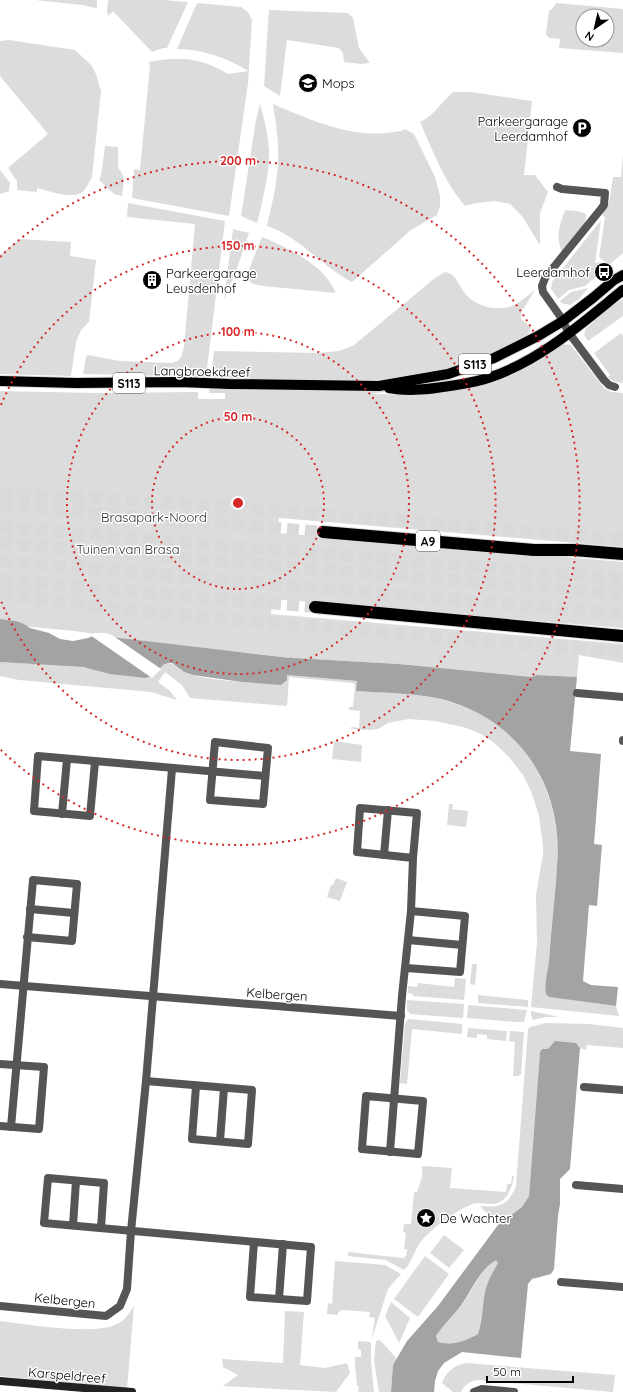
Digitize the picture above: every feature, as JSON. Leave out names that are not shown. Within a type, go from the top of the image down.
[{"type":"highway","name":"A9","points":[[322,532],[534,550],[574,550],[623,554]]},
{"type":"highway","points":[[315,607],[623,636]]},
{"type":"main road","name":"Langbroekdreef","points":[[0,381],[76,383],[181,382],[380,386],[448,374],[494,358],[538,336],[563,321],[606,288],[614,280],[623,275]]},
{"type":"main road","name":"Langbroekdreef","points":[[380,386],[392,389],[434,389],[490,378],[537,355],[623,290]]},
{"type":"street","points":[[557,187],[562,189],[605,193],[604,205],[543,282],[542,286],[543,292],[563,321],[568,333],[604,380],[610,385],[616,387]]},
{"type":"street","points":[[577,693],[623,697]]},
{"type":"street","points":[[215,742],[268,748],[262,804],[210,800],[212,772],[215,742]]},
{"type":"street","points":[[94,762],[90,816],[34,811],[38,756],[265,776]]},
{"type":"street","points":[[62,814],[67,759]]},
{"type":"street","name":"Kelbergen","points":[[0,1306],[106,1316],[120,1306],[127,1289],[172,769]]},
{"type":"street","points":[[390,1152],[411,911],[413,858],[417,813],[360,808],[357,852],[413,858]]},
{"type":"street","points":[[384,855],[388,810]]},
{"type":"street","points":[[11,1127],[22,986],[27,937],[33,880],[77,884],[72,940],[27,937]]},
{"type":"street","points":[[30,909],[74,913]]},
{"type":"street","points":[[406,968],[460,972],[465,916],[411,911]]},
{"type":"street","points":[[408,940],[462,945]]},
{"type":"street","name":"Kelbergen","points":[[0,984],[401,1016]]},
{"type":"street","points":[[0,1064],[44,1068],[39,1129],[0,1126]]},
{"type":"street","points":[[146,1081],[252,1090],[248,1144],[192,1139],[196,1086]]},
{"type":"street","points":[[584,1087],[623,1090]]},
{"type":"street","points":[[220,1141],[224,1088]]},
{"type":"street","points":[[366,1096],[423,1101],[418,1154],[390,1152],[362,1149],[366,1096]]},
{"type":"street","points":[[100,1228],[104,1183],[48,1178],[44,1223],[311,1247],[307,1301],[250,1297],[254,1242]]},
{"type":"street","points":[[73,1225],[76,1181]]},
{"type":"street","points":[[576,1186],[623,1190]]},
{"type":"street","points":[[279,1299],[283,1244]]},
{"type":"street","points":[[561,1282],[623,1287]]},
{"type":"street","name":"Karspeldreef","points":[[0,1381],[132,1392]]},
{"type":"street","points":[[474,1392],[482,1389],[514,1392]]},
{"type":"green space","points":[[35,0],[97,0],[97,7],[95,8],[82,5]]},
{"type":"green space","points":[[108,0],[164,0],[188,2],[167,48],[152,52],[113,11],[108,16]]},
{"type":"green space","points":[[197,3],[241,7],[248,12],[252,20],[248,83],[229,216],[132,198],[134,169],[140,170],[150,65],[148,62],[169,59],[189,59],[208,64],[228,74],[248,71],[232,62],[214,55],[186,49],[177,49]]},
{"type":"green space","points":[[556,3],[612,8],[575,8],[575,48],[615,48],[615,8],[623,9],[623,53],[559,48],[560,39],[549,38],[546,34],[549,11]]},
{"type":"green space","points":[[269,10],[348,13],[353,18],[359,48],[370,63],[361,64],[344,62],[343,53],[339,48],[287,40],[280,96],[264,86]]},
{"type":"green space","points":[[9,40],[75,50],[91,65],[96,74],[101,91],[92,177],[86,188],[81,193],[76,195],[65,195],[37,188],[37,192],[17,190],[17,181],[8,168],[48,134],[0,76],[0,41]]},
{"type":"green space","points":[[453,92],[471,92],[532,101],[524,175],[535,175],[548,192],[540,213],[540,245],[522,216],[510,204],[495,201],[465,206],[445,177],[420,122],[430,116]]},
{"type":"green space","points":[[260,104],[268,140],[269,162],[266,185],[257,223],[241,216],[256,120]]},
{"type":"green space","points":[[273,104],[314,121],[343,130],[372,134],[401,131],[405,129],[414,134],[435,177],[440,196],[440,206],[437,215],[411,230],[352,282],[341,276],[290,237],[267,226],[278,162],[278,140]]},
{"type":"green space","points":[[105,146],[118,147],[118,168],[124,179],[122,196],[114,194],[99,180],[101,176]]},
{"type":"green space","points":[[623,155],[623,253],[609,265],[599,257],[605,217],[602,214],[609,203],[613,177],[621,177]]},
{"type":"green space","points":[[0,170],[10,183],[9,191],[0,194]]},
{"type":"green space","points":[[128,203],[225,221],[206,377],[83,374],[86,357],[88,355],[120,361],[171,363],[178,361],[184,347],[195,224],[127,217]]},
{"type":"green space","points":[[565,210],[578,211],[586,214],[586,219],[574,240],[563,254],[559,242],[559,232]]},
{"type":"green space","points":[[601,220],[595,263],[599,262],[605,267],[585,286],[569,290],[558,299],[551,289],[552,282]]},
{"type":"green space","points":[[233,229],[249,233],[236,271],[224,299]]},
{"type":"green space","points":[[262,237],[278,244],[313,265],[326,277],[336,293],[263,286],[253,284],[247,280]]},
{"type":"green space","points":[[20,239],[71,242],[70,256],[96,260],[89,322],[81,330],[76,342],[71,376],[0,374],[0,255]]},
{"type":"green space","name":"Brasapark-Noord","points":[[445,272],[454,277],[468,297],[484,306],[496,308],[509,307],[519,302],[535,290],[522,311],[521,319],[531,327],[525,345],[476,371],[424,386],[371,394],[415,395],[442,392],[561,344],[571,345],[604,388],[612,392],[623,393],[623,547],[279,518],[278,533],[623,562],[623,628],[273,599],[271,614],[623,644],[623,663],[579,655],[577,677],[537,675],[532,677],[399,664],[290,658],[184,647],[74,631],[0,624],[0,391],[96,393],[198,392],[198,399],[225,399],[225,393],[209,393],[214,351],[317,353],[339,351],[354,345],[435,278]]},
{"type":"green space","points":[[588,288],[579,299],[570,305],[561,303],[560,301],[571,292]]},
{"type":"green space","points":[[623,299],[623,316],[588,341],[584,335],[586,328],[594,322],[592,319]]},
{"type":"green space","points":[[621,333],[623,336],[623,383],[615,382],[608,377],[610,375],[594,353]]},
{"type":"green space","points":[[0,662],[83,667],[95,670],[158,669],[167,663],[170,663],[189,674],[223,680],[281,685],[287,675],[357,681],[356,691],[425,696],[447,701],[474,711],[497,725],[517,743],[533,763],[545,787],[553,812],[557,839],[557,867],[546,994],[550,997],[616,1006],[619,1016],[531,1007],[537,943],[536,895],[543,854],[539,816],[531,791],[523,775],[509,757],[493,742],[479,733],[463,727],[435,721],[409,719],[388,723],[378,729],[351,729],[351,727],[359,728],[360,711],[349,710],[349,707],[353,707],[355,685],[353,683],[289,677],[287,706],[190,698],[182,685],[165,672],[158,682],[170,691],[177,700],[151,692],[19,680],[0,676]]},
{"type":"green space","points":[[334,741],[362,745],[361,762],[332,759]]},
{"type":"green space","points":[[449,804],[453,804],[452,809],[468,811],[466,827],[447,825]]},
{"type":"green space","points":[[336,878],[347,882],[340,901],[327,897],[331,885],[333,885]]},
{"type":"green space","points":[[472,964],[477,964],[475,985],[470,984]]},
{"type":"green space","points":[[455,978],[466,979],[464,1000],[413,996],[413,994],[408,993],[408,986],[417,987],[418,983],[454,987]]},
{"type":"green space","points":[[478,995],[528,1000],[528,1007],[478,1003]]},
{"type":"green space","points":[[407,1000],[464,1004],[463,1018],[410,1014],[407,1010]]},
{"type":"green space","points":[[468,1005],[527,1010],[524,1022],[467,1018]]},
{"type":"green space","points":[[531,1011],[559,1017],[546,1017],[533,1020]]},
{"type":"green space","points":[[409,1019],[462,1024],[462,1034],[412,1029],[407,1084],[400,1083],[405,1024]]},
{"type":"green space","points":[[546,1023],[589,1024],[623,1028],[623,1048],[587,1045],[586,1050],[580,1048],[576,1043],[542,1049],[540,1052],[529,1196],[522,1207],[498,1225],[480,1206],[498,1206],[502,1204],[510,1197],[516,1186],[528,1029],[530,1027]]},
{"type":"green space","points":[[468,1028],[507,1031],[506,1041],[487,1039],[487,1035],[477,1034],[477,1038],[467,1037]]},
{"type":"green space","points":[[510,1031],[524,1032],[521,1074],[518,1076],[513,1076],[515,1042],[509,1041]]},
{"type":"green space","points":[[422,1166],[452,1168],[450,1188],[506,1192],[507,1184],[511,1184],[512,1176],[514,1176],[510,1191],[501,1201],[491,1204],[478,1203],[470,1205],[456,1212],[435,1227],[419,1244],[411,1261],[404,1270],[386,1260],[348,1256],[348,1252],[403,1258],[406,1256],[407,1249],[404,1249],[406,1233],[403,1232],[404,1224],[411,1224],[414,1192],[417,1192],[422,1177]]},
{"type":"green space","points":[[444,1235],[464,1250],[449,1268],[430,1253]]},
{"type":"green space","points":[[425,1256],[449,1274],[418,1317],[394,1299]]},
{"type":"green space","points":[[495,1259],[499,1263],[490,1277],[486,1288],[481,1324],[478,1334],[454,1343],[438,1342],[436,1336],[464,1302],[486,1268]]},
{"type":"green space","points":[[335,1261],[385,1265],[401,1274],[388,1289],[371,1340],[375,1318],[369,1317],[370,1312],[342,1310],[338,1312],[338,1315],[327,1314],[328,1303],[332,1304]]},
{"type":"green space","points":[[391,1302],[410,1318],[399,1343],[385,1316]]},
{"type":"green space","points":[[134,1306],[127,1389],[0,1376],[0,1321],[60,1328],[93,1329],[117,1324],[127,1316]]},
{"type":"green space","points":[[285,1311],[304,1312],[300,1365],[325,1368],[347,1363],[350,1373],[336,1392],[223,1386],[238,1375],[223,1367],[222,1359],[283,1363]]},
{"type":"green space","points":[[380,1340],[397,1359],[393,1365],[391,1392],[379,1392],[374,1360],[376,1341]]},
{"type":"green space","points":[[358,1341],[371,1342],[374,1392],[358,1392],[359,1386],[357,1386],[355,1357],[361,1357],[361,1350],[358,1349]]},
{"type":"green space","points":[[466,1363],[615,1375],[613,1392],[478,1380],[472,1381],[464,1387],[461,1392],[453,1392],[442,1383],[448,1372],[454,1367]]},
{"type":"shaded area","points":[[0,619],[16,621],[30,628],[49,633],[60,639],[73,641],[95,635],[290,658],[399,664],[532,677],[537,675],[577,677],[570,751],[601,754],[594,844],[602,845],[597,906],[589,905],[583,981],[591,985],[618,987],[616,1006],[549,997],[546,994],[557,867],[557,838],[553,810],[544,784],[531,760],[514,740],[493,722],[469,709],[441,699],[410,694],[356,691],[357,681],[287,675],[287,680],[281,685],[242,682],[193,675],[184,672],[172,663],[163,665],[153,676],[145,678],[110,674],[83,667],[0,662]]},
{"type":"shaded area","points":[[555,1041],[576,1043],[580,1048],[570,1169],[560,1179],[560,1204],[554,1269],[551,1274],[532,1279],[528,1284],[521,1358],[462,1352],[444,1363],[438,1371],[434,1392],[391,1392],[393,1365],[407,1341],[438,1306],[498,1225],[522,1207],[529,1196],[540,1052],[542,1049],[548,1049]],"holes":[[[496,1260],[498,1263],[486,1288],[481,1324],[478,1334],[459,1342],[438,1342],[436,1336],[462,1304],[481,1274]]]},
{"type":"pier","points":[[95,633],[106,633],[112,635],[161,669],[152,678],[90,635]]},
{"type":"tunnel","points":[[0,495],[82,497],[359,517],[623,539]]},
{"type":"tunnel","points":[[0,505],[323,532]]},
{"type":"tunnel","points":[[0,527],[623,579]]},
{"type":"tunnel","points":[[0,543],[623,594]]},
{"type":"tunnel","points":[[0,561],[623,614]]},
{"type":"tunnel","points":[[0,580],[315,607]]},
{"type":"tunnel","points":[[0,594],[145,612],[623,652]]},
{"type":"place","name":"Mops","points":[[308,83]]},
{"type":"place","name":"Parkeergarage Leerdamhof","points":[[582,128]]},
{"type":"place","name":"Leerdamhof","points":[[604,272]]},
{"type":"place","name":"Parkeergarage Leusdenhof","points":[[152,280]]},
{"type":"place","name":"De Wachter","points":[[426,1218]]},
{"type":"park label","name":"Tuinen van Brasa","points":[[128,549]]}]
